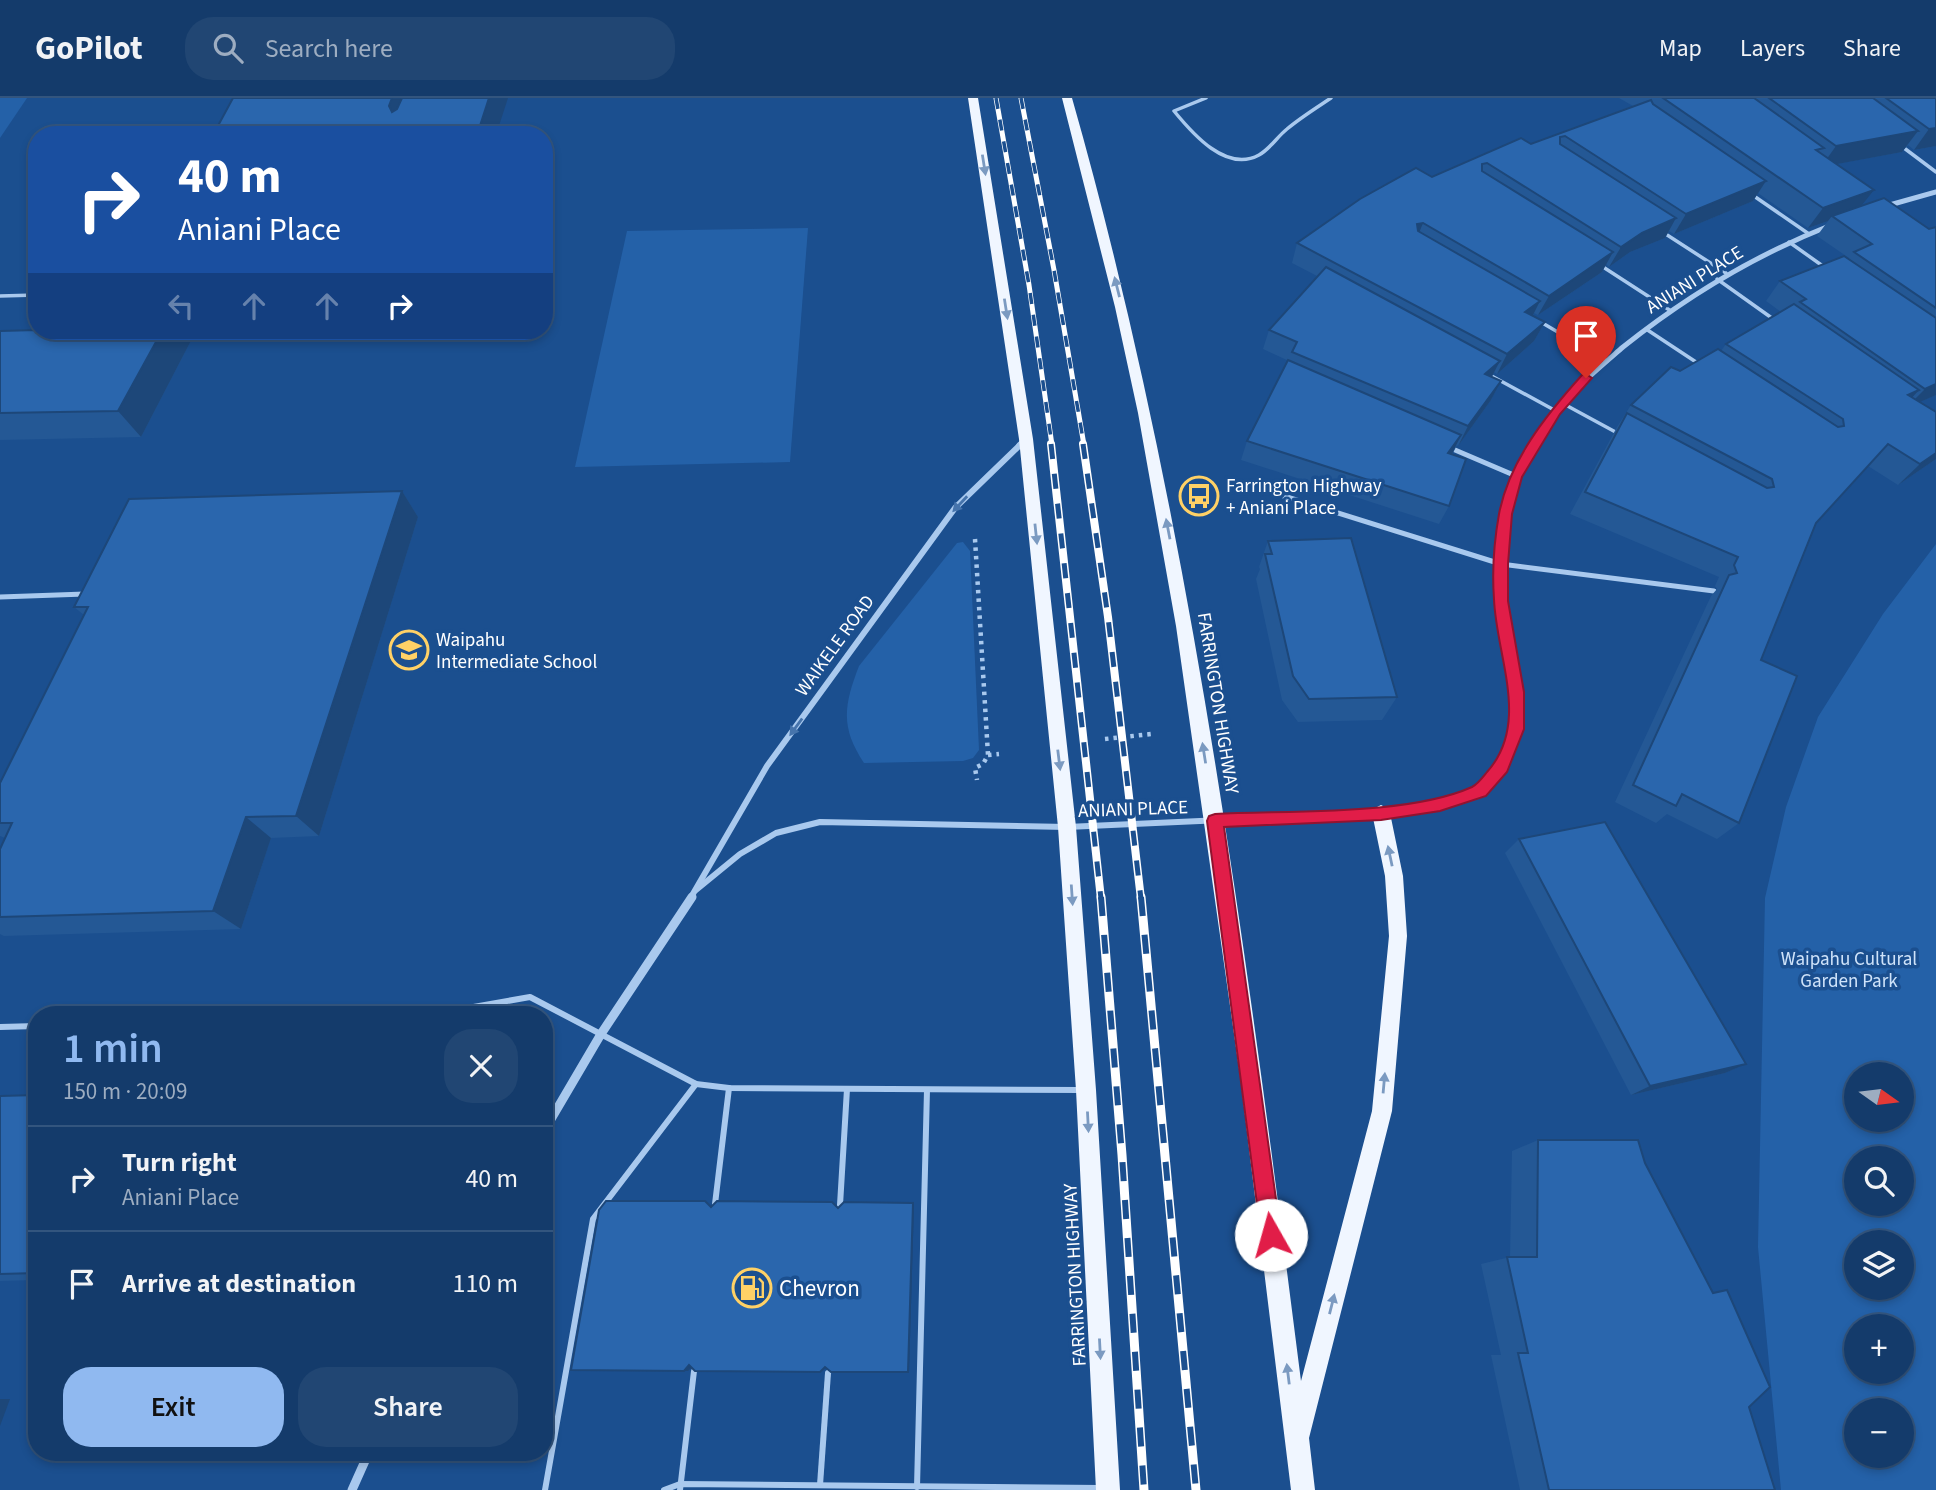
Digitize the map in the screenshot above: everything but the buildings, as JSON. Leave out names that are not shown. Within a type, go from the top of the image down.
[{"type":"main road","name":"FARRINGTON HIGHWAY","points":[[973,98],[1026,439],[1067,827],[1086,1090],[1108,1489]]},
{"type":"main road","name":"FARRINGTON HIGHWAY","points":[[1067,98],[1134,353],[1174,564],[1215,821],[1303,1490]]},
{"type":"main road","points":[[1297,1441],[1382,1111],[1398,936],[1394,876],[1381,813]]},
{"type":"street","points":[[1873,210],[1936,192]]},
{"type":"street","name":"ANIANI PLACE","points":[[1067,827],[1381,813],[1440,804],[1481,791],[1502,767],[1517,729],[1516,692],[1501,601],[1501,564],[1506,514],[1516,476],[1556,411],[1586,378],[1646,329],[1717,279],[1789,242],[1832,225]]},
{"type":"street","name":"WAIKELE ROAD","points":[[553,1116],[601,1034],[696,890],[767,766],[956,508],[1026,439]]},
{"type":"street","name":"WAIKELE ROAD","points":[[696,890],[740,855],[776,833],[820,822],[1067,827]]},
{"type":"street","points":[[352,1490],[365,1461]]},
{"type":"lane","points":[[1206,98],[1174,111],[1194,136],[1222,154],[1245,159],[1257,156],[1287,128],[1331,98]]},
{"type":"lane","points":[[1893,139],[1936,172]]},
{"type":"lane","points":[[1743,188],[1809,234]]},
{"type":"lane","points":[[1657,228],[1726,273]]},
{"type":"lane","points":[[1789,242],[1835,274]]},
{"type":"lane","points":[[1591,260],[1671,311]]},
{"type":"lane","points":[[1717,279],[1782,325]]},
{"type":"lane","points":[[0,296],[28,295]]},
{"type":"lane","points":[[1539,321],[1608,361]]},
{"type":"lane","points":[[1646,329],[1700,365]]},
{"type":"lane","points":[[1484,372],[1556,411]]},
{"type":"lane","points":[[1562,403],[1633,441]]},
{"type":"lane","points":[[1440,444],[1516,476]]},
{"type":"lane","points":[[1271,492],[1501,564],[1714,591]]},
{"type":"lane","points":[[0,597],[88,594]]},
{"type":"lane","points":[[479,1006],[530,997],[547,1006]]},
{"type":"lane","points":[[553,1009],[696,1084],[729,1088],[1086,1090]]},
{"type":"lane","points":[[0,1027],[28,1026]]},
{"type":"lane","points":[[553,1445],[593,1219],[696,1084]]},
{"type":"lane","points":[[715,1204],[729,1088]]},
{"type":"lane","points":[[840,1205],[847,1089]]},
{"type":"lane","points":[[917,1487],[927,1090]]},
{"type":"lane","points":[[680,1487],[694,1371]]},
{"type":"lane","points":[[820,1485],[828,1373]]},
{"type":"lane","points":[[545,1490],[550,1461]]},
{"type":"lane","points":[[664,1490],[680,1487],[820,1485],[1108,1489]]},
{"type":"path","points":[[972,536],[976,542],[988,755],[984,764],[975,768],[977,780]]},
{"type":"path","points":[[1105,740],[1151,734]]},
{"type":"path","points":[[988,755],[999,754]]},
{"type":"green space","points":[[0,98],[27,98],[0,138]]},
{"type":"green space","points":[[808,228],[790,462],[575,467],[627,231]]},
{"type":"green space","points":[[963,542],[970,551],[979,750],[973,758],[963,761],[864,763],[851,738],[847,716],[850,693],[859,666],[957,543]]},
{"type":"green space","name":"Waipahu Cultural Garden Park","points":[[1936,544],[1936,1490],[1781,1490],[1758,1247],[1765,898],[1786,807],[1818,717],[1883,614]]},
{"type":"railway","points":[[996,98],[1029,285],[1052,445]]},
{"type":"railway","points":[[1021,98],[1084,445]]},
{"type":"railway","points":[[1051,444],[1101,899]]},
{"type":"railway","points":[[1083,444],[1108,617],[1141,899]]},
{"type":"railway","points":[[1101,897],[1122,1155],[1144,1490]]},
{"type":"railway","points":[[1141,897],[1196,1490]]},
{"type":"place","name":"Farrington Highway + Aniani Place","points":[[1199,496]]},
{"type":"place","name":"Waipahu Intermediate School","points":[[409,650]]},
{"type":"place","name":"Chevron","points":[[752,1288]]},
{"type":"route","points":[[1271,1235],[1215,821],[1381,813],[1440,804],[1481,791],[1502,767],[1517,729],[1516,692],[1501,601],[1501,564],[1506,514],[1516,476],[1556,411],[1586,378]]}]
